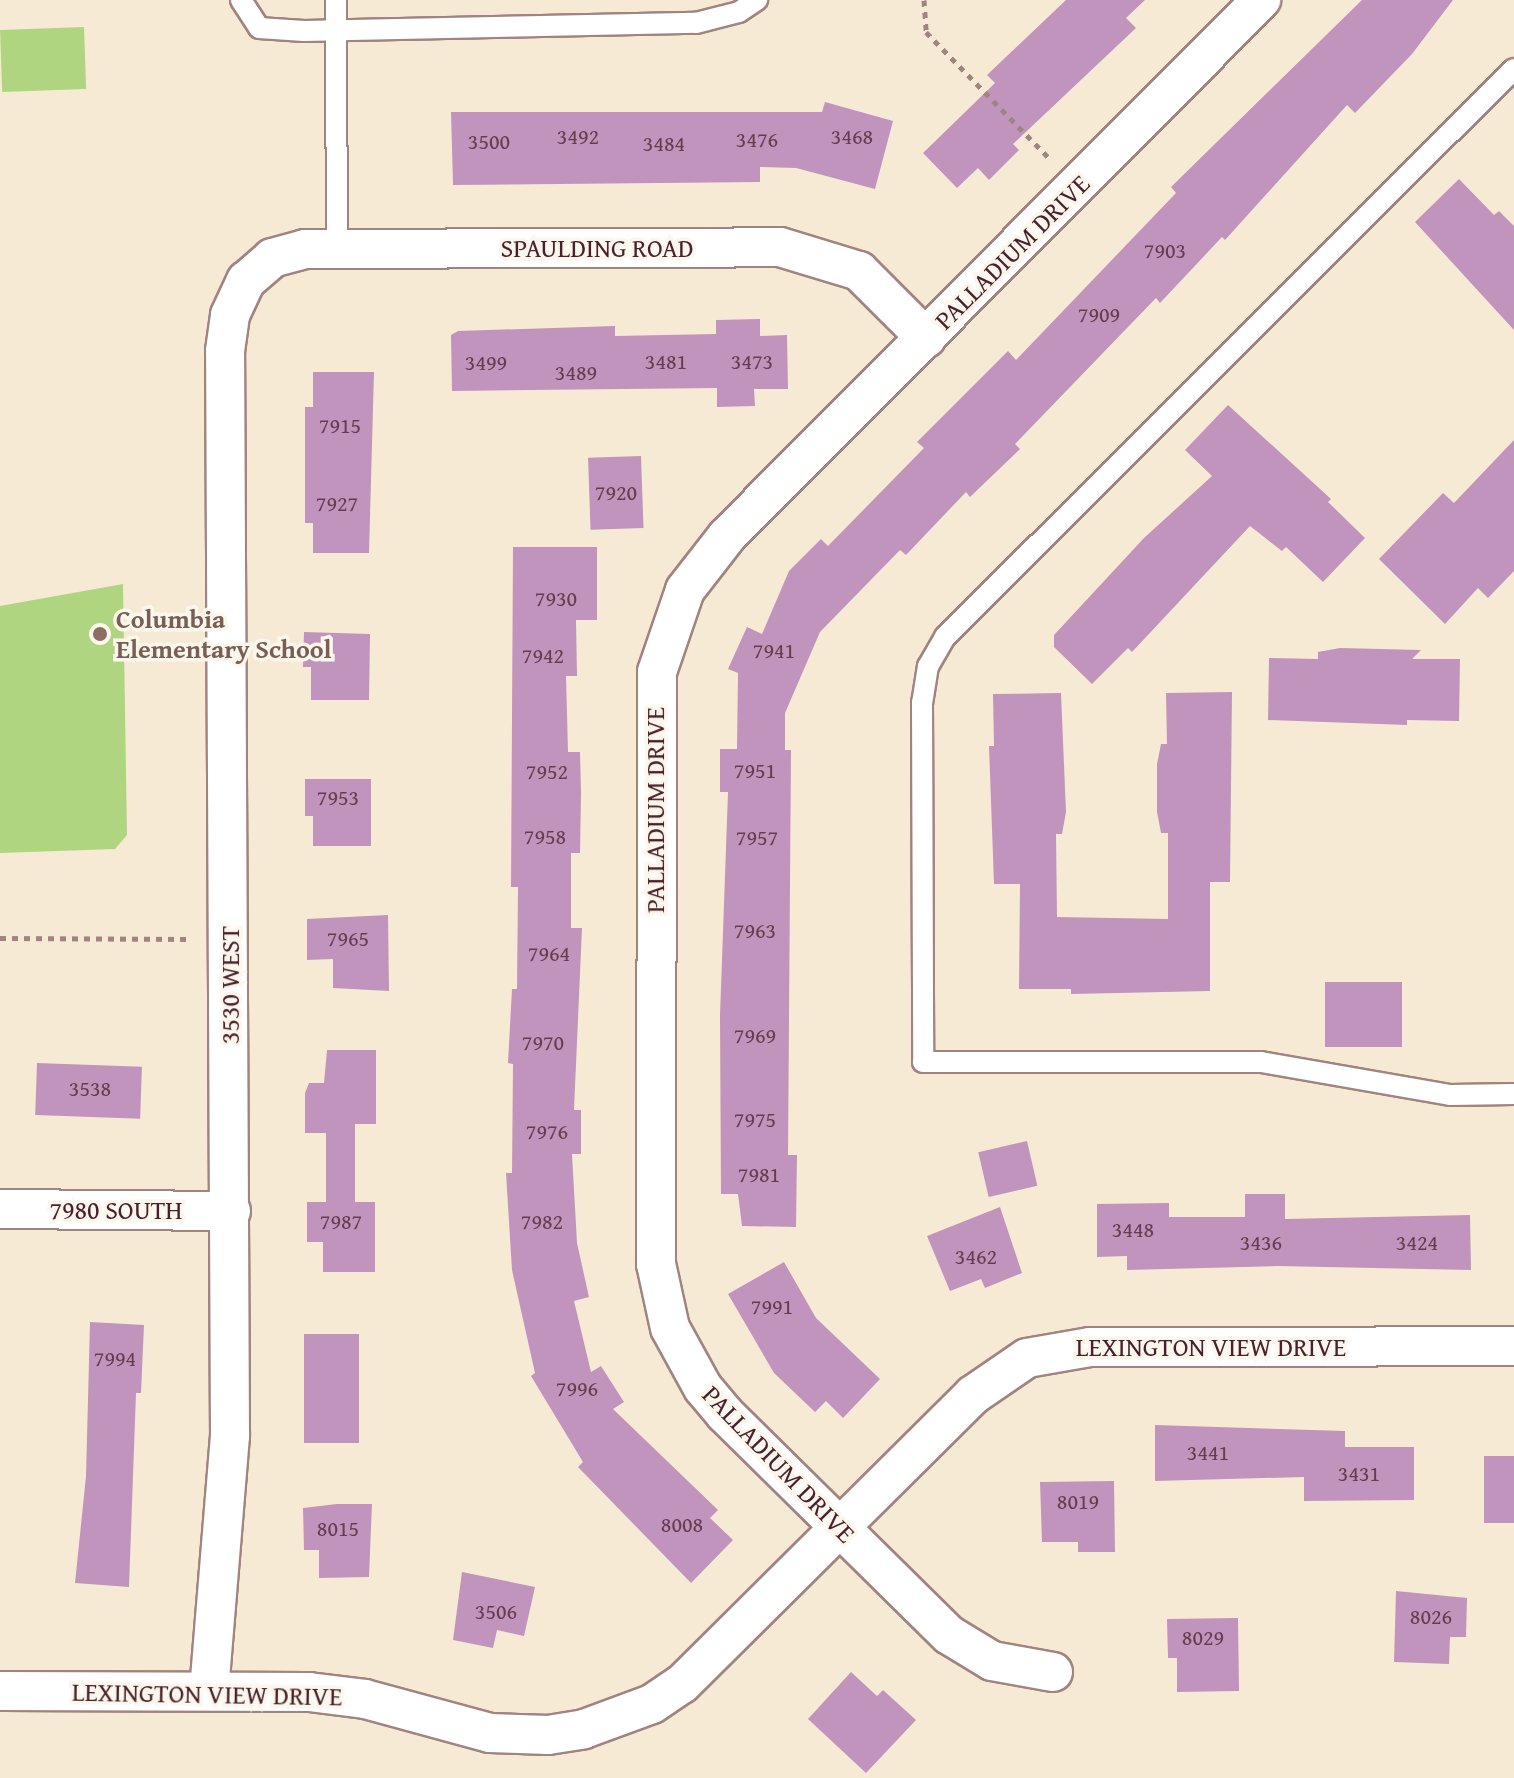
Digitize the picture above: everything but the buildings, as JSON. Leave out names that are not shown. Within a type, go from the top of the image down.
[{"type":"street","name":"PALLADIUM DRIVE","points":[[1053,1672],[992,1661],[969,1650],[703,1388],[670,1328],[661,1296],[656,1231],[654,698],[671,621],[704,562],[1261,0]]},
{"type":"street","name":"SPAULDING ROAD","points":[[246,281],[288,252],[337,248],[793,249],[859,271],[926,338]]},
{"type":"street","name":"3530 WEST","points":[[209,1691],[230,1436],[225,351],[230,315],[246,281]]},
{"type":"street","name":"7980 SOUTH","points":[[0,1209],[231,1211]]},
{"type":"street","name":"LEXINGTON VIEW DRIVE","points":[[0,1691],[209,1691],[365,1699],[490,1733],[548,1735],[584,1729],[652,1704],[682,1684],[989,1380],[1047,1351],[1514,1346]]},
{"type":"lane","points":[[241,0],[259,28],[337,29],[696,23],[739,12],[757,0]]},
{"type":"lane","points":[[336,0],[337,248]]},
{"type":"lane","points":[[1514,69],[945,637],[928,666],[922,702],[923,1062],[1261,1062],[1450,1095],[1514,1094]]},
{"type":"path","points":[[924,0],[926,32],[1055,164]]},
{"type":"path","points":[[0,938],[200,939]]},
{"type":"green space","points":[[84,27],[86,89],[2,92],[0,30]]},
{"type":"green space","points":[[123,584],[127,835],[115,849],[0,853],[0,606]]},
{"type":"place","name":"Columbia Elementary School","points":[[100,634]]}]
